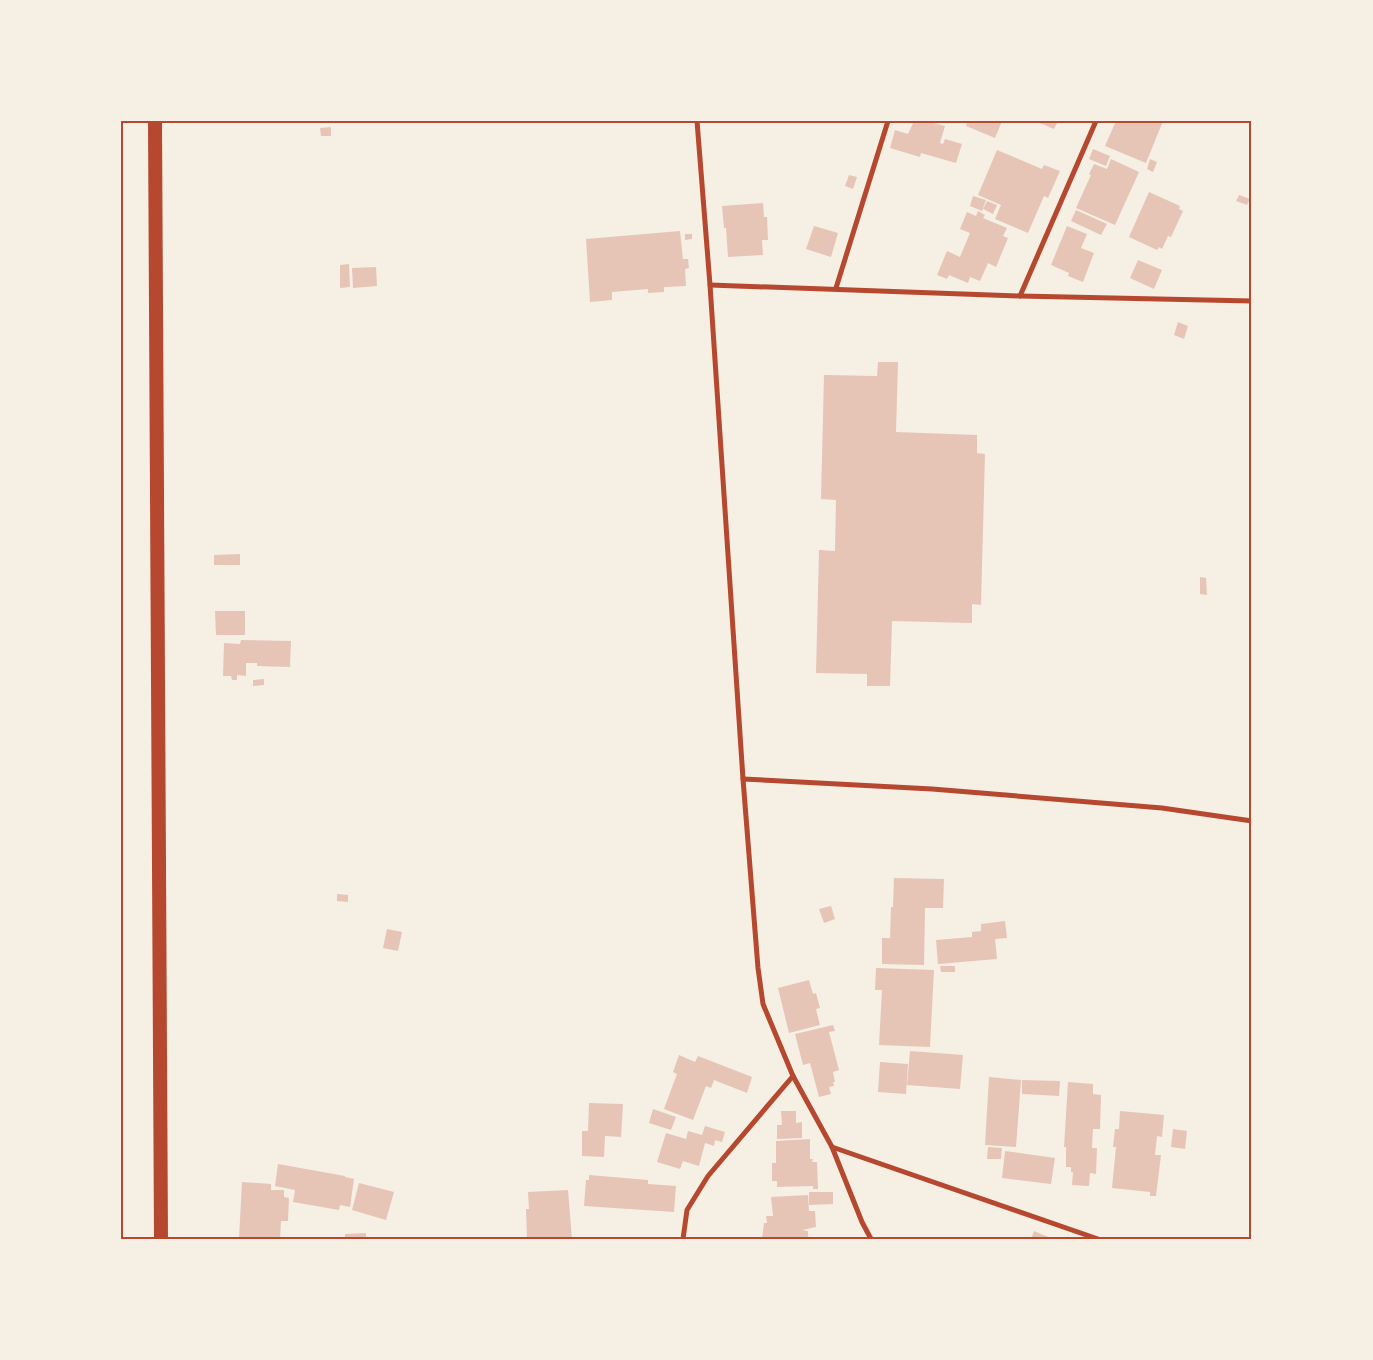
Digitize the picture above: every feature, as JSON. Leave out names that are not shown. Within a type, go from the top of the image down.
[{"type":"highway","points":[[155,121],[161,1239]]},
{"type":"street","points":[[697,121],[710,285],[743,780],[758,968],[763,1004],[793,1076],[832,1147],[862,1222],[871,1239]]},
{"type":"street","points":[[836,288],[888,121]]},
{"type":"street","points":[[1020,296],[1096,121]]},
{"type":"street","points":[[710,285],[1252,302]]},
{"type":"street","points":[[743,780],[952,790],[1162,808],[1252,821]]},
{"type":"street","points":[[683,1239],[687,1210],[708,1176],[793,1076]]},
{"type":"street","points":[[832,1147],[1098,1239]]},
{"type":"building","points":[[914,121],[927,121],[945,126],[940,143],[943,144],[945,139],[962,144],[956,163],[921,153],[920,157],[890,148],[895,130],[908,134]]},
{"type":"building","points":[[968,121],[1002,121],[995,138],[966,126]]},
{"type":"building","points":[[1035,121],[1058,121],[1054,129]]},
{"type":"building","points":[[1116,121],[1163,121],[1146,163],[1105,146]]},
{"type":"building","points":[[331,127],[331,136],[321,136],[320,128]]},
{"type":"building","points":[[1093,149],[1110,156],[1106,166],[1089,159]]},
{"type":"building","points":[[997,150],[1042,169],[1044,165],[1060,171],[1048,198],[1044,196],[1028,233],[995,219],[1001,205],[978,195]]},
{"type":"building","points":[[1111,159],[1139,172],[1115,225],[1076,208],[1094,164],[1107,169]]},
{"type":"building","points":[[1150,159],[1157,162],[1153,172],[1147,169]]},
{"type":"building","points":[[849,175],[857,177],[853,189],[845,186]]},
{"type":"building","points":[[1149,192],[1180,206],[1179,209],[1183,211],[1171,237],[1168,236],[1162,249],[1159,247],[1157,250],[1129,237]]},
{"type":"building","points":[[1239,195],[1250,199],[1247,205],[1236,201]]},
{"type":"building","points":[[973,196],[986,200],[982,211],[970,206]]},
{"type":"building","points":[[987,201],[997,205],[993,214],[983,209]]},
{"type":"building","points":[[763,203],[764,217],[767,217],[768,240],[762,240],[763,255],[728,257],[722,206]]},
{"type":"building","points":[[1076,210],[1107,224],[1101,235],[1071,221]]},
{"type":"building","points":[[978,211],[985,215],[983,218],[1007,228],[1003,236],[1008,238],[996,267],[988,263],[980,281],[970,277],[968,283],[949,275],[947,279],[937,275],[947,251],[960,257],[970,233],[960,229],[967,212],[976,216]]},
{"type":"building","points":[[814,226],[838,233],[831,257],[806,249]]},
{"type":"building","points":[[1067,226],[1087,234],[1081,248],[1094,253],[1083,282],[1068,276],[1069,273],[1051,265]]},
{"type":"building","points":[[680,231],[683,259],[688,259],[689,268],[685,269],[686,286],[664,287],[664,292],[648,293],[648,289],[612,292],[612,300],[590,302],[586,239]]},
{"type":"building","points":[[685,234],[692,234],[692,239],[685,240]]},
{"type":"building","points":[[1138,260],[1162,270],[1154,289],[1130,278]]},
{"type":"building","points":[[349,264],[350,287],[340,288],[340,265]]},
{"type":"building","points":[[376,267],[377,286],[353,288],[352,268]]},
{"type":"building","points":[[1178,322],[1188,326],[1184,339],[1174,335]]},
{"type":"building","points":[[878,362],[898,362],[896,432],[977,435],[977,453],[985,454],[981,605],[972,604],[972,623],[892,621],[890,686],[867,686],[867,674],[816,673],[819,550],[835,551],[836,500],[821,499],[824,375],[877,376]]},
{"type":"building","points":[[240,554],[240,565],[214,565],[214,555]]},
{"type":"building","points":[[1200,577],[1206,578],[1207,595],[1200,594]]},
{"type":"building","points":[[215,611],[245,611],[245,635],[216,635]]},
{"type":"building","points":[[241,640],[291,641],[290,667],[257,666],[257,663],[246,663],[246,676],[237,675],[237,680],[232,680],[231,676],[223,676],[224,643],[240,644]]},
{"type":"building","points":[[264,679],[264,685],[253,686],[253,680]]},
{"type":"building","points":[[894,878],[944,879],[943,908],[925,908],[924,965],[882,964],[882,938],[890,938]]},
{"type":"building","points":[[337,894],[348,895],[348,902],[337,901]]},
{"type":"building","points":[[831,906],[835,919],[824,923],[819,909]]},
{"type":"building","points":[[1005,921],[1007,938],[995,939],[997,959],[938,964],[936,940],[972,937],[972,932],[981,931],[981,924]]},
{"type":"building","points":[[387,929],[402,932],[398,951],[383,948]]},
{"type":"building","points":[[940,966],[955,966],[955,972],[941,972]]},
{"type":"building","points":[[876,968],[934,970],[930,1047],[879,1045],[882,990],[875,990]]},
{"type":"building","points":[[809,980],[813,994],[816,993],[820,1008],[816,1009],[820,1025],[789,1033],[778,988]]},
{"type":"building","points":[[833,1025],[835,1031],[829,1032],[839,1070],[833,1072],[835,1082],[833,1082],[834,1086],[829,1087],[831,1094],[819,1097],[810,1063],[803,1065],[795,1034]]},
{"type":"building","points":[[910,1051],[963,1055],[960,1089],[907,1085]]},
{"type":"building","points":[[679,1055],[695,1062],[698,1056],[752,1077],[747,1093],[714,1080],[711,1088],[706,1086],[693,1120],[664,1109],[677,1074],[673,1072]]},
{"type":"building","points":[[880,1062],[908,1064],[906,1094],[878,1092]]},
{"type":"building","points":[[989,1077],[1021,1080],[1016,1147],[985,1145]]},
{"type":"building","points":[[1022,1080],[1060,1081],[1059,1096],[1022,1094]]},
{"type":"building","points":[[1068,1082],[1093,1084],[1093,1094],[1101,1095],[1100,1129],[1093,1129],[1092,1148],[1097,1148],[1096,1174],[1090,1173],[1089,1186],[1072,1185],[1073,1172],[1071,1172],[1071,1167],[1066,1167],[1066,1147],[1064,1147]]},
{"type":"building","points":[[589,1103],[623,1104],[621,1137],[605,1136],[604,1157],[582,1156],[582,1131],[588,1131]]},
{"type":"building","points":[[653,1109],[676,1117],[671,1130],[649,1123]]},
{"type":"building","points":[[781,1111],[796,1111],[796,1123],[802,1122],[802,1138],[777,1139],[777,1125],[782,1125]]},
{"type":"building","points":[[1120,1111],[1164,1115],[1162,1137],[1157,1136],[1155,1155],[1161,1155],[1156,1196],[1150,1196],[1150,1192],[1112,1188],[1116,1147],[1113,1147],[1115,1129],[1119,1129]]},
{"type":"building","points":[[705,1126],[725,1132],[722,1142],[715,1140],[714,1146],[705,1143],[699,1166],[683,1161],[680,1169],[657,1162],[666,1133],[686,1139],[688,1131],[702,1135]]},
{"type":"building","points":[[1173,1129],[1187,1131],[1185,1149],[1171,1147]]},
{"type":"building","points":[[810,1139],[810,1159],[813,1159],[812,1162],[817,1162],[818,1189],[813,1189],[813,1186],[777,1187],[777,1181],[772,1181],[772,1163],[776,1163],[776,1141]]},
{"type":"building","points":[[988,1147],[1002,1148],[1001,1159],[987,1159]]},
{"type":"building","points":[[1005,1151],[1055,1158],[1051,1184],[1002,1178]]},
{"type":"building","points":[[278,1164],[354,1179],[350,1207],[340,1205],[339,1210],[293,1202],[295,1190],[275,1186]]},
{"type":"building","points":[[589,1175],[648,1180],[648,1184],[676,1186],[674,1212],[584,1206],[586,1180],[589,1180]]},
{"type":"building","points":[[242,1182],[271,1184],[271,1190],[284,1190],[284,1197],[289,1198],[288,1221],[281,1221],[280,1239],[239,1239]]},
{"type":"building","points":[[359,1183],[394,1192],[386,1220],[352,1210]]},
{"type":"building","points":[[568,1190],[572,1239],[527,1239],[526,1209],[529,1209],[528,1192]]},
{"type":"building","points":[[809,1192],[833,1192],[833,1204],[809,1205]]},
{"type":"building","points":[[808,1195],[809,1211],[815,1211],[816,1227],[802,1230],[808,1231],[808,1239],[762,1239],[764,1223],[767,1223],[766,1216],[773,1216],[771,1197]]},
{"type":"building","points":[[1034,1231],[1053,1239],[1031,1239]]},
{"type":"building","points":[[366,1233],[366,1239],[345,1239],[345,1234]]}]
